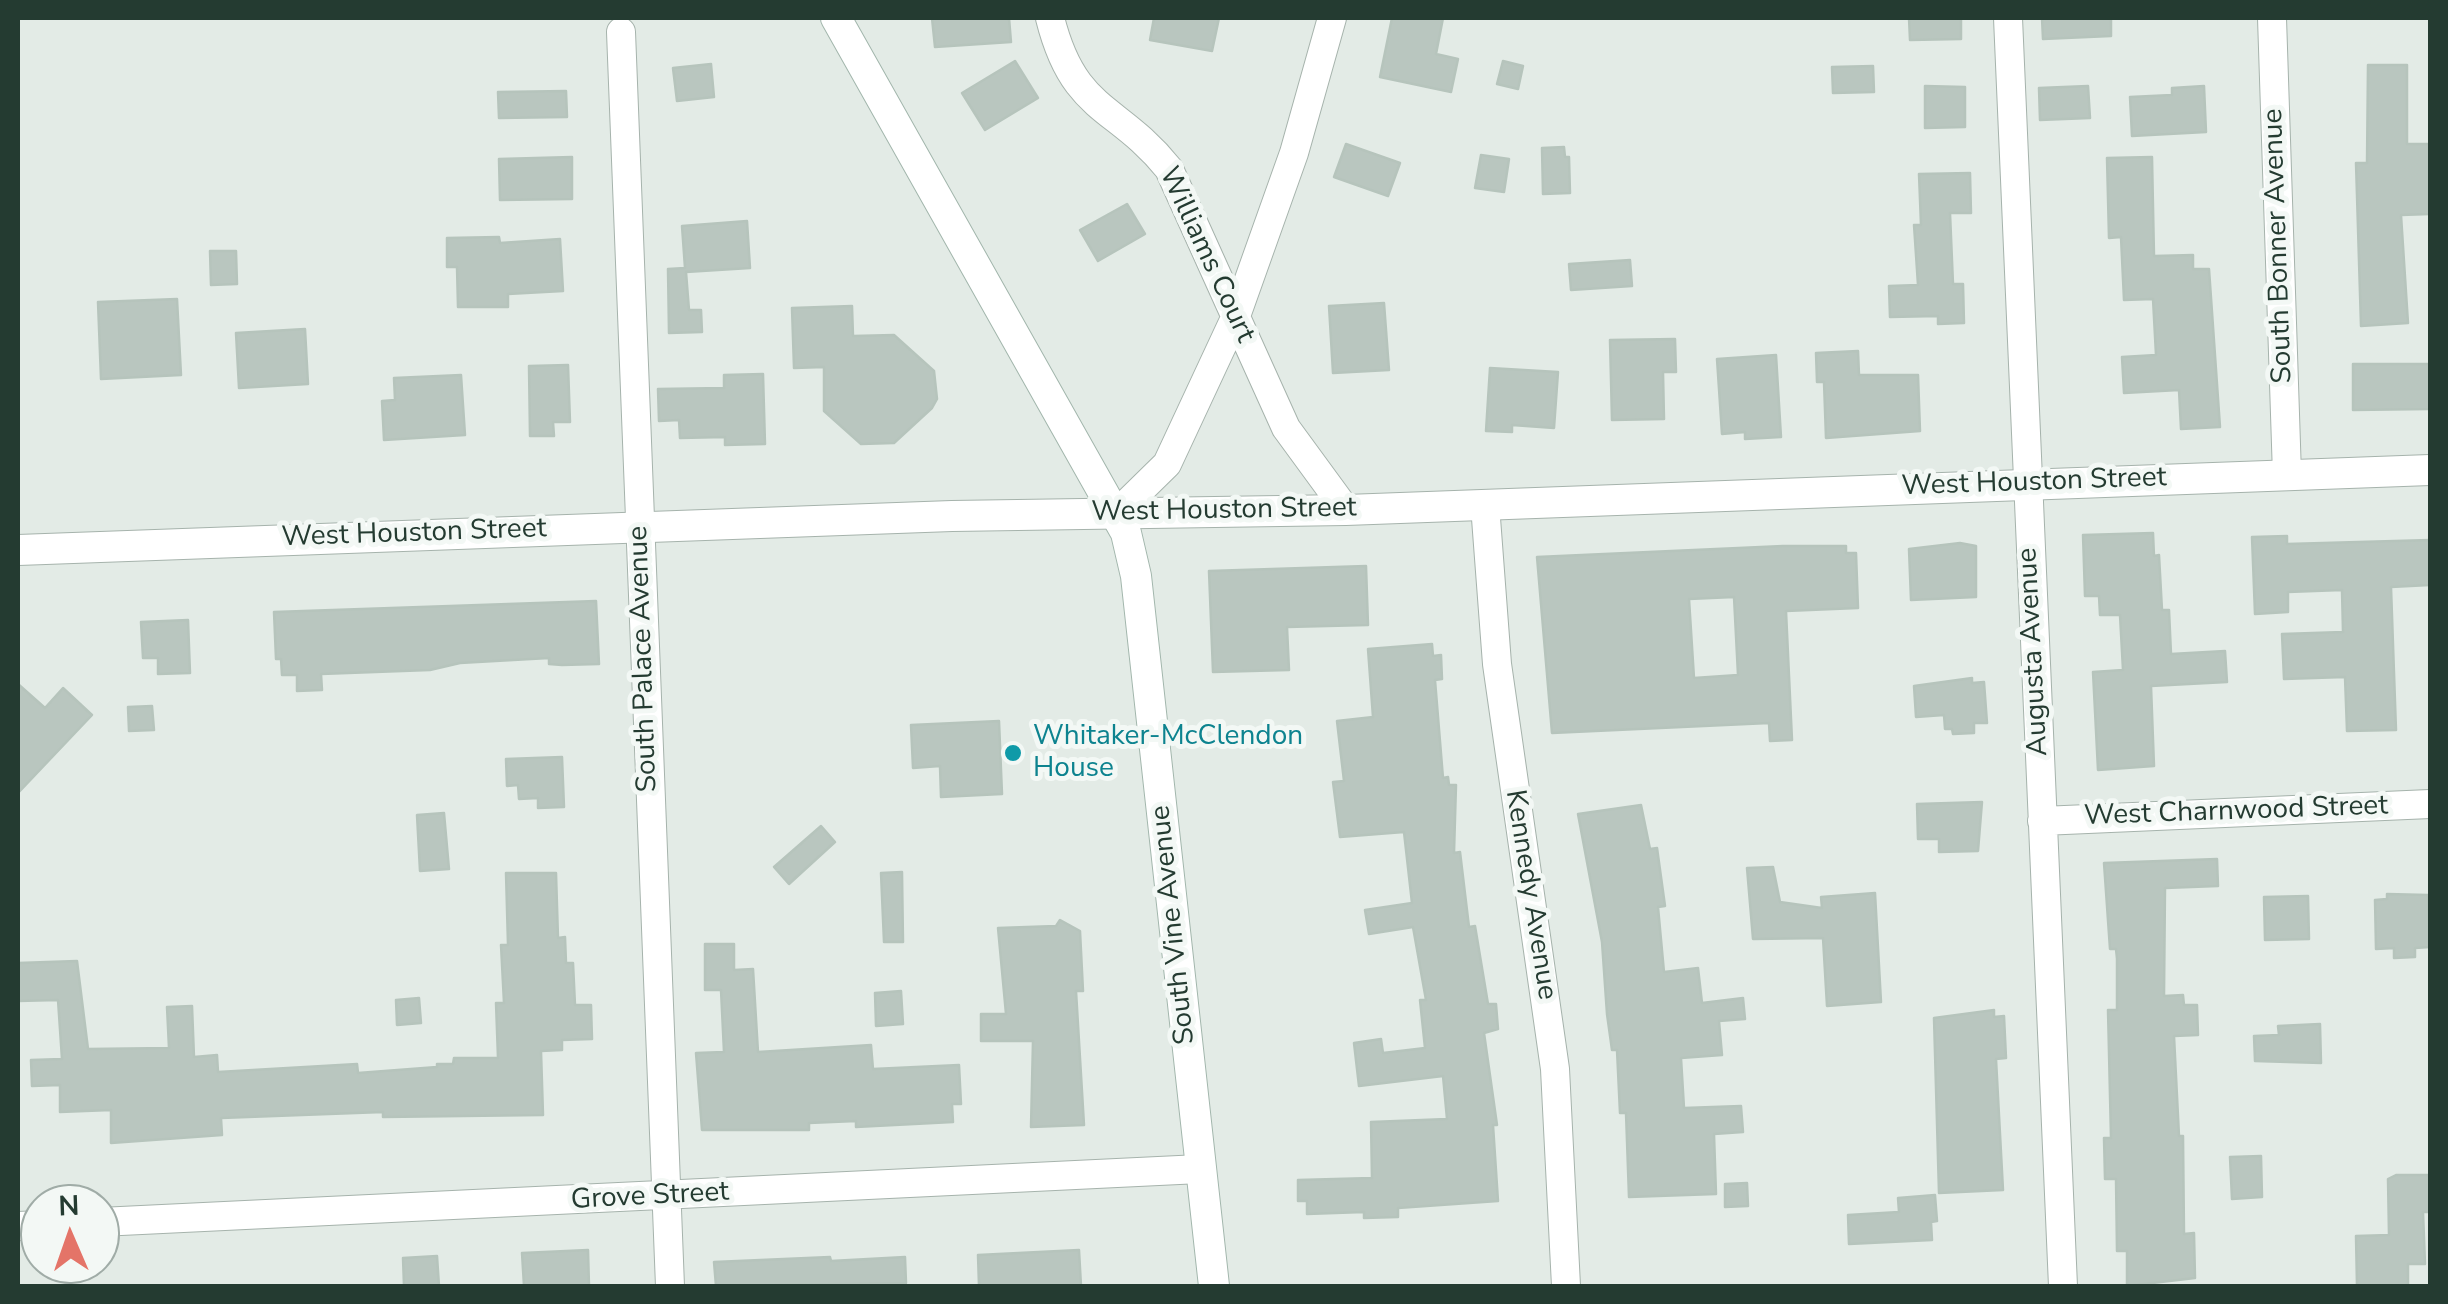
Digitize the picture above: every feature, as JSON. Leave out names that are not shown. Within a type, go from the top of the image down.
[{"type":"street","points":[[836,18],[1117,513],[1167,464],[1236,316],[1294,153],[1332,18]]},
{"type":"street","name":"Williams Court","points":[[1050,18],[1063,61],[1083,94],[1155,152],[1168,170],[1286,428],[1346,510]]},
{"type":"street","name":"Augusta Avenue","points":[[2008,18],[2064,1286]]},
{"type":"street","name":"South Bonner Avenue","points":[[2272,18],[2287,475]]},
{"type":"street","name":"South Palace Avenue","points":[[621,32],[670,1286]]},
{"type":"street","name":"West Houston Street","points":[[18,550],[639,525],[1346,510],[2430,470]]},
{"type":"street","name":"Kennedy Avenue","points":[[1485,505],[1500,681],[1555,1069],[1566,1286]]},
{"type":"street","name":"South Vine Avenue","points":[[1117,513],[1136,576],[1214,1286]]},
{"type":"street","name":"West Charnwood Street","points":[[2042,821],[2430,804]]},
{"type":"street","name":"Grove Street","points":[[120,1221],[1200,1169]]},
{"type":"building","points":[[932,18],[1009,18],[1011,42],[935,47]]},
{"type":"building","points":[[1154,18],[1219,18],[1212,51],[1150,40]]},
{"type":"building","points":[[1392,18],[1443,18],[1436,54],[1458,59],[1451,92],[1380,77]]},
{"type":"building","points":[[1909,18],[1961,18],[1961,39],[1910,40]]},
{"type":"building","points":[[2042,18],[2111,18],[2111,36],[2043,39]]},
{"type":"building","points":[[1015,61],[1038,98],[985,130],[962,93]]},
{"type":"building","points":[[1503,61],[1523,66],[1518,89],[1497,84]]},
{"type":"building","points":[[711,64],[714,97],[677,101],[673,68]]},
{"type":"building","points":[[2368,65],[2407,65],[2407,144],[2430,144],[2430,214],[2401,215],[2408,323],[2361,326],[2356,163],[2367,163]]},
{"type":"building","points":[[1873,66],[1874,92],[1833,93],[1832,67]]},
{"type":"building","points":[[1925,86],[1965,87],[1965,127],[1925,128]]},
{"type":"building","points":[[2088,86],[2090,118],[2040,120],[2039,88]]},
{"type":"building","points":[[2204,86],[2206,132],[2132,136],[2130,97],[2172,95],[2172,88]]},
{"type":"building","points":[[566,91],[567,117],[499,118],[498,92]]},
{"type":"building","points":[[1346,144],[1400,163],[1388,196],[1334,177]]},
{"type":"building","points":[[1564,147],[1565,157],[1569,157],[1570,193],[1543,194],[1542,148]]},
{"type":"building","points":[[1481,155],[1509,159],[1504,192],[1475,188]]},
{"type":"building","points":[[572,157],[572,199],[500,200],[499,159]]},
{"type":"building","points":[[2152,157],[2154,256],[2193,255],[2193,269],[2209,269],[2220,427],[2181,429],[2179,390],[2124,393],[2122,357],[2156,355],[2153,299],[2124,300],[2121,237],[2109,238],[2107,158]]},
{"type":"building","points":[[1970,173],[1971,213],[1950,213],[1953,284],[1963,284],[1964,323],[1938,324],[1938,316],[1890,317],[1889,286],[1918,285],[1914,225],[1921,225],[1919,174]]},
{"type":"building","points":[[1127,204],[1145,234],[1098,261],[1080,230]]},
{"type":"building","points":[[747,221],[750,268],[686,272],[689,310],[701,310],[702,332],[669,333],[668,269],[685,268],[682,226]]},
{"type":"building","points":[[499,237],[500,243],[560,239],[563,291],[508,294],[508,307],[458,307],[457,267],[447,267],[447,238]]},
{"type":"building","points":[[210,251],[236,251],[237,284],[211,285]]},
{"type":"building","points":[[1630,260],[1632,286],[1571,290],[1569,264]]},
{"type":"building","points":[[177,299],[181,375],[101,379],[98,302]]},
{"type":"building","points":[[1384,303],[1389,370],[1333,373],[1329,306]]},
{"type":"building","points":[[852,306],[853,336],[894,335],[934,371],[937,399],[932,408],[894,443],[861,444],[824,411],[824,367],[794,368],[792,308]]},
{"type":"building","points":[[305,329],[308,384],[239,388],[236,333]]},
{"type":"building","points":[[1675,339],[1676,372],[1663,372],[1664,419],[1612,420],[1610,340]]},
{"type":"building","points":[[1858,351],[1859,375],[1918,375],[1920,431],[1826,438],[1824,382],[1817,382],[1816,353]]},
{"type":"building","points":[[1776,355],[1781,437],[1745,439],[1745,432],[1722,434],[1717,359]]},
{"type":"building","points":[[2353,364],[2430,364],[2430,409],[2353,410]]},
{"type":"building","points":[[568,365],[570,422],[553,422],[554,436],[530,436],[529,366]]},
{"type":"building","points":[[1490,368],[1558,372],[1554,428],[1512,425],[1512,432],[1486,431]]},
{"type":"building","points":[[763,374],[765,444],[725,445],[725,437],[680,438],[679,420],[659,421],[658,389],[724,388],[724,375]]},
{"type":"building","points":[[461,375],[465,435],[384,440],[382,401],[395,400],[394,378]]},
{"type":"building","points":[[2153,533],[2154,556],[2159,555],[2162,610],[2169,610],[2171,654],[2225,651],[2227,682],[2151,686],[2154,766],[2098,770],[2093,672],[2123,670],[2120,615],[2100,615],[2099,596],[2085,596],[2083,535]]},
{"type":"building","points":[[2287,536],[2287,544],[2430,540],[2430,585],[2391,587],[2396,730],[2347,731],[2345,677],[2284,679],[2282,634],[2343,632],[2342,590],[2288,592],[2288,612],[2255,614],[2252,537]]},
{"type":"building","points":[[1960,543],[1976,546],[1976,597],[1911,600],[1909,549]]},
{"type":"building","points":[[1846,546],[1846,553],[1856,553],[1858,608],[1786,611],[1792,740],[1770,741],[1769,723],[1552,733],[1537,557]],"holes":[[[1734,597],[1738,675],[1694,678],[1689,599]]]},
{"type":"building","points":[[1366,566],[1368,625],[1287,627],[1289,670],[1213,672],[1209,571]]},
{"type":"building","points":[[596,601],[599,664],[549,664],[549,658],[460,663],[430,670],[321,674],[322,690],[297,691],[297,675],[282,675],[281,659],[276,659],[274,612]]},
{"type":"building","points":[[188,620],[190,673],[158,674],[158,658],[143,658],[141,622]]},
{"type":"building","points":[[1432,644],[1433,656],[1441,655],[1442,679],[1435,680],[1443,778],[1448,777],[1449,785],[1456,785],[1454,853],[1460,852],[1469,927],[1475,926],[1488,1004],[1496,1004],[1498,1029],[1484,1033],[1497,1125],[1493,1125],[1498,1201],[1398,1208],[1398,1217],[1364,1218],[1364,1212],[1307,1214],[1307,1201],[1298,1201],[1298,1180],[1372,1178],[1371,1122],[1447,1119],[1443,1076],[1359,1086],[1354,1043],[1381,1039],[1383,1053],[1425,1048],[1420,1000],[1426,1000],[1413,927],[1369,934],[1365,910],[1412,903],[1404,832],[1340,837],[1333,782],[1344,781],[1337,721],[1373,717],[1368,649]]},
{"type":"building","points":[[1972,678],[1972,683],[1984,682],[1987,723],[1974,723],[1974,733],[1953,734],[1952,729],[1945,729],[1944,715],[1916,717],[1914,686]]},
{"type":"building","points":[[18,684],[45,708],[63,688],[92,715],[18,793]]},
{"type":"building","points":[[152,706],[154,730],[129,731],[128,707]]},
{"type":"building","points":[[999,721],[1002,794],[941,797],[940,766],[913,768],[911,725]]},
{"type":"building","points":[[562,757],[564,807],[538,808],[538,798],[519,799],[518,785],[507,786],[506,759]]},
{"type":"building","points":[[1982,802],[1978,851],[1939,852],[1939,839],[1918,839],[1917,804]]},
{"type":"building","points":[[1641,805],[1650,849],[1657,848],[1665,906],[1658,907],[1664,972],[1698,968],[1702,1003],[1743,998],[1745,1019],[1719,1021],[1722,1055],[1681,1058],[1684,1108],[1741,1106],[1743,1132],[1714,1134],[1716,1194],[1629,1197],[1626,1113],[1620,1113],[1617,1050],[1612,1050],[1607,1014],[1602,942],[1578,814]]},
{"type":"building","points":[[444,813],[449,869],[420,871],[417,815]]},
{"type":"building","points":[[821,826],[835,842],[789,884],[774,867]]},
{"type":"building","points":[[2217,859],[2218,886],[2165,888],[2164,996],[2183,995],[2184,1005],[2197,1005],[2198,1035],[2174,1036],[2179,1136],[2183,1136],[2184,1234],[2194,1233],[2195,1278],[2127,1286],[2127,1251],[2117,1251],[2116,1179],[2105,1179],[2104,1138],[2111,1138],[2108,1010],[2117,1010],[2117,959],[2116,949],[2110,949],[2104,863]]},
{"type":"building","points":[[1773,867],[1780,902],[1822,908],[1821,897],[1875,893],[1881,1002],[1827,1006],[1823,938],[1753,939],[1747,868]]},
{"type":"building","points":[[902,872],[903,942],[884,942],[881,873]]},
{"type":"building","points":[[506,873],[556,873],[558,938],[565,937],[566,963],[573,963],[575,1005],[591,1005],[592,1039],[562,1040],[562,1050],[541,1051],[543,1115],[383,1117],[383,1112],[221,1118],[222,1135],[111,1143],[111,1110],[60,1112],[60,1085],[32,1086],[31,1060],[62,1059],[58,1000],[18,1001],[18,963],[77,961],[88,1049],[169,1048],[167,1007],[192,1006],[194,1057],[217,1055],[218,1072],[357,1064],[358,1073],[437,1067],[453,1064],[454,1058],[498,1058],[496,1003],[504,1003],[501,945],[508,945]]},
{"type":"building","points":[[2387,894],[2428,895],[2430,947],[2415,948],[2415,957],[2394,958],[2394,948],[2376,949],[2375,900],[2387,899]]},
{"type":"building","points":[[2308,896],[2309,939],[2265,940],[2264,897]]},
{"type":"building","points":[[1060,920],[1080,931],[1083,991],[1076,991],[1084,1125],[1031,1127],[1033,1041],[981,1041],[981,1014],[1006,1014],[998,928],[1056,926]]},
{"type":"building","points":[[705,944],[734,944],[734,970],[753,969],[758,1052],[871,1045],[873,1069],[959,1065],[961,1104],[952,1104],[953,1122],[856,1127],[856,1121],[809,1123],[809,1130],[702,1130],[696,1053],[724,1052],[721,990],[705,990]]},
{"type":"building","points":[[901,991],[903,1024],[876,1026],[875,993]]},
{"type":"building","points":[[419,998],[421,1023],[397,1025],[396,1000]]},
{"type":"building","points":[[1994,1010],[1994,1017],[2004,1016],[2006,1058],[1996,1059],[2003,1190],[1939,1193],[1934,1018]]},
{"type":"building","points":[[2320,1024],[2321,1063],[2255,1061],[2254,1036],[2279,1035],[2278,1026]]},
{"type":"building","points":[[2261,1156],[2262,1197],[2232,1199],[2230,1157]]},
{"type":"building","points":[[2396,1175],[2430,1175],[2430,1212],[2423,1212],[2425,1264],[2408,1264],[2408,1286],[2357,1286],[2356,1236],[2389,1235],[2388,1179]]},
{"type":"building","points":[[1747,1183],[1748,1206],[1725,1207],[1725,1184]]},
{"type":"building","points":[[1935,1195],[1937,1221],[1931,1222],[1932,1240],[1849,1244],[1848,1215],[1899,1212],[1898,1198]]},
{"type":"building","points":[[588,1250],[589,1286],[524,1286],[522,1253]]},
{"type":"building","points":[[1079,1250],[1081,1286],[979,1286],[978,1255]]},
{"type":"building","points":[[437,1256],[439,1286],[404,1286],[403,1258]]},
{"type":"building","points":[[830,1257],[831,1261],[905,1257],[906,1283],[716,1286],[714,1262]]},
{"type":"place","name":"Whitaker-McClendon House","points":[[1013,753]]}]
